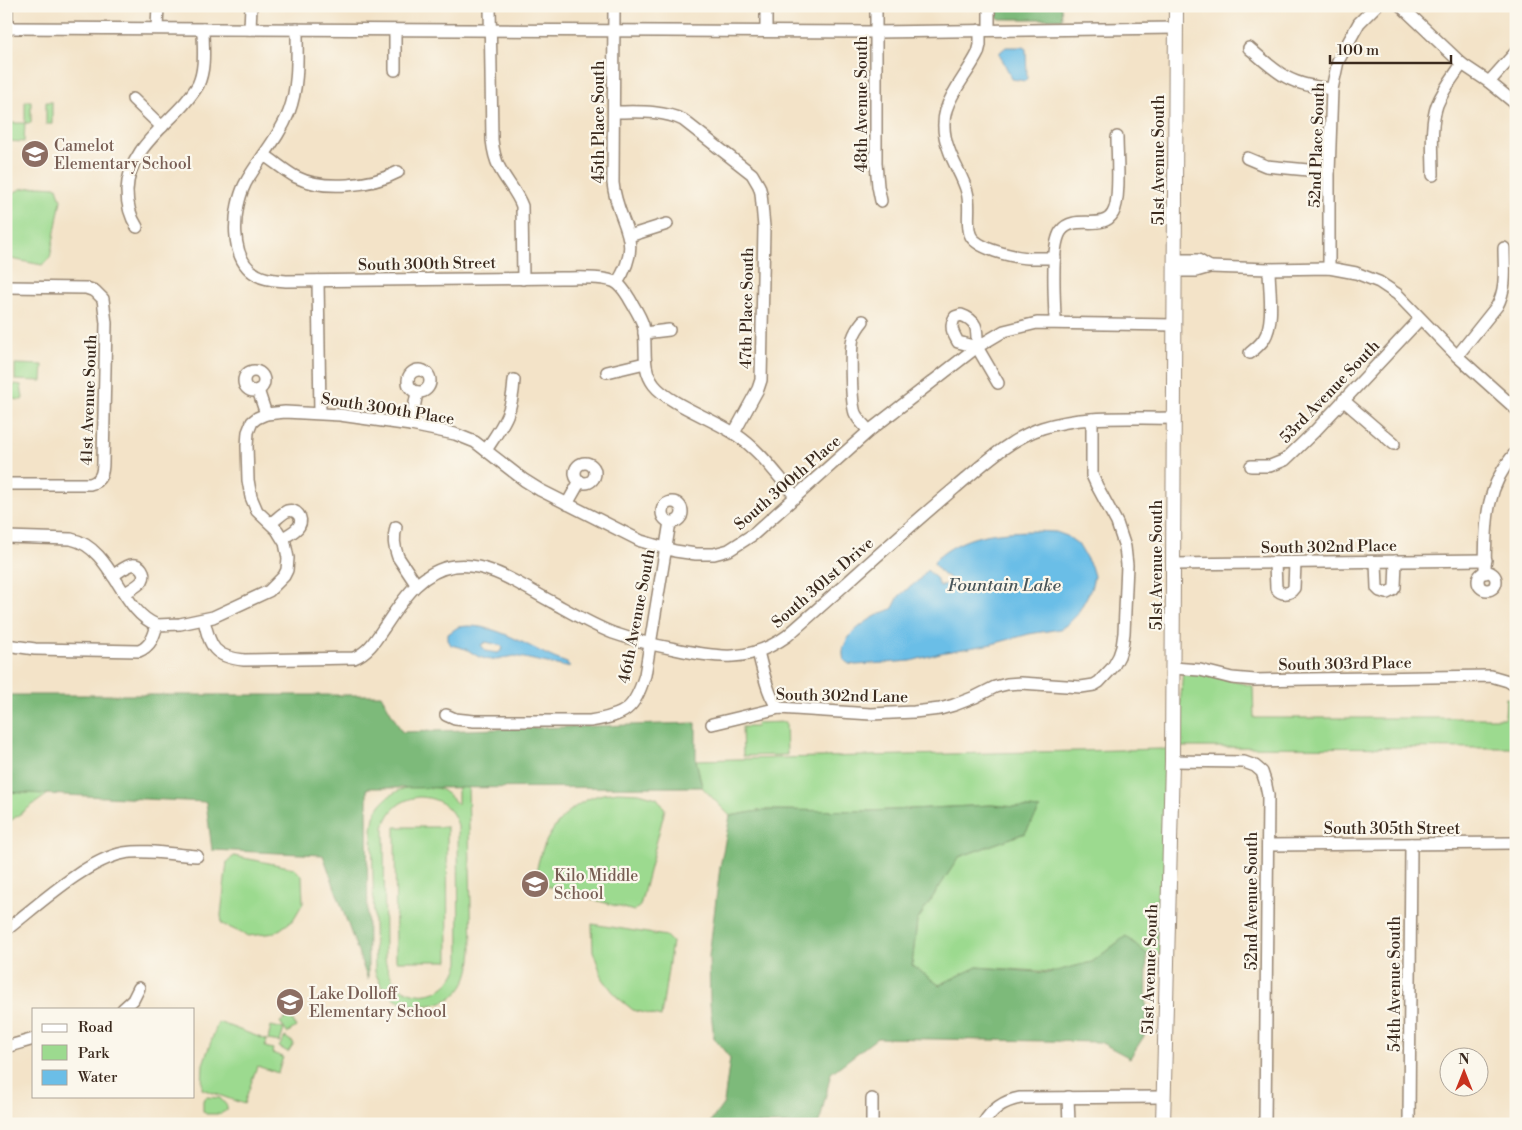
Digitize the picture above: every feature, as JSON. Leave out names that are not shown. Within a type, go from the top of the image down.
[{"type":"main road","name":"51st Avenue South","points":[[1163,1124],[1172,761],[1176,6]]},
{"type":"street","points":[[7,6],[6,28],[876,32],[1176,28]]},
{"type":"street","points":[[157,28],[158,6]]},
{"type":"street","points":[[250,29],[251,6]]},
{"type":"street","points":[[490,6],[492,140],[494,154],[499,167],[518,196],[522,206],[523,278]]},
{"type":"street","name":"45th Place South","points":[[614,6],[614,188],[629,236],[630,250],[628,262],[617,282]]},
{"type":"street","points":[[766,6],[766,31]]},
{"type":"street","name":"48th Avenue South","points":[[876,6],[876,162],[881,202]]},
{"type":"street","points":[[990,6],[978,53],[951,96],[944,128],[946,140],[968,193],[971,236],[976,242],[1008,254],[1028,258],[1055,258]]},
{"type":"street","name":"52nd Place South","points":[[1329,268],[1329,172],[1332,89],[1338,61],[1360,23],[1376,6]]},
{"type":"street","points":[[1401,6],[1462,64],[1489,82],[1516,104]]},
{"type":"street","points":[[137,227],[132,219],[127,202],[129,176],[140,152],[193,94],[199,84],[203,66],[203,29]]},
{"type":"street","points":[[297,29],[297,74],[292,103],[279,135],[264,154],[295,176],[320,184],[365,182],[385,178],[398,172]]},
{"type":"street","points":[[395,30],[395,70]]},
{"type":"street","points":[[1249,48],[1268,65],[1288,78],[1313,86],[1332,89]]},
{"type":"street","points":[[1489,82],[1516,52]]},
{"type":"street","points":[[1433,175],[1433,122],[1437,105],[1462,64]]},
{"type":"street","points":[[133,99],[162,127]]},
{"type":"street","name":"47th Place South","points":[[614,112],[657,113],[677,117],[692,126],[742,165],[755,178],[761,193],[764,227],[761,380],[734,433]]},
{"type":"street","points":[[1055,322],[1056,245],[1061,232],[1067,226],[1074,223],[1104,221],[1111,217],[1117,198],[1117,137]]},
{"type":"street","name":"South 300th Street","points":[[264,154],[244,186],[236,214],[238,248],[244,262],[255,274],[262,277],[286,281],[523,278],[602,279],[617,282]]},
{"type":"street","points":[[1247,158],[1266,166],[1329,172]]},
{"type":"street","points":[[629,236],[667,224]]},
{"type":"street","points":[[1457,356],[1502,297],[1504,248]]},
{"type":"street","points":[[1174,266],[1198,260],[1210,267],[1269,269],[1329,268],[1356,273],[1379,282],[1397,294],[1457,356],[1516,409]]},
{"type":"street","points":[[1250,353],[1265,338],[1268,328],[1270,307],[1269,269]]},
{"type":"street","points":[[318,281],[320,413]]},
{"type":"street","points":[[617,282],[640,316],[644,333],[645,363],[651,382],[660,392],[734,433],[752,447],[796,497]]},
{"type":"street","name":"41st Avenue South","points":[[6,287],[86,288],[95,291],[103,299],[106,323],[103,471],[100,477],[95,482],[78,484],[6,484]]},
{"type":"street","name":"53rd Avenue South","points":[[1251,466],[1270,466],[1285,460],[1315,431],[1420,319]]},
{"type":"street","points":[[862,322],[855,333],[852,343],[852,397],[857,416],[870,431]]},
{"type":"street","name":"South 300th Place","points":[[266,414],[285,412],[340,415],[411,425],[455,434],[475,442],[540,490],[635,539],[666,549],[714,554],[729,550],[754,534],[870,431],[977,347],[1004,331],[1037,323],[1055,322],[1174,325]]},
{"type":"street","points":[[644,333],[669,330]]},
{"type":"street","points":[[977,347],[998,383]]},
{"type":"street","points":[[607,372],[645,363]]},
{"type":"street","points":[[486,450],[509,413],[514,380]]},
{"type":"street","points":[[6,537],[62,538],[79,541],[92,548],[140,614],[149,622],[157,625],[204,620],[265,594],[284,576],[288,564],[283,538],[253,504],[250,490],[248,438],[250,427],[256,418],[266,414],[258,390]]},
{"type":"street","points":[[411,425],[417,392]]},
{"type":"street","points":[[1343,400],[1394,444]]},
{"type":"street","name":"South 301st Drive","points":[[416,584],[429,575],[447,568],[462,566],[480,568],[502,576],[604,629],[651,644],[722,657],[758,652],[773,646],[787,636],[916,520],[988,460],[1030,432],[1076,420],[1174,418]]},
{"type":"street","name":"South 302nd Lane","points":[[712,724],[779,708],[871,714],[940,709],[999,686],[1021,683],[1088,687],[1104,677],[1119,656],[1124,632],[1127,559],[1117,523],[1094,479],[1091,464],[1092,419]]},
{"type":"street","points":[[1485,573],[1487,521],[1490,500],[1503,468],[1516,452]]},
{"type":"street","points":[[568,504],[580,481]]},
{"type":"street","points":[[270,524],[287,511],[294,511],[299,515],[301,521],[299,527],[283,538]]},
{"type":"street","name":"46th Avenue South","points":[[446,715],[455,719],[474,721],[590,721],[607,718],[628,709],[640,691],[645,675],[670,522]]},
{"type":"street","points":[[204,620],[213,648],[229,657],[244,660],[342,659],[359,656],[369,649],[416,584],[398,557],[394,540],[396,527]]},
{"type":"street","name":"South 302nd Place","points":[[1173,564],[1486,560]]},
{"type":"street","points":[[1376,562],[1377,588],[1383,593],[1387,593],[1395,587],[1396,561]]},
{"type":"street","points":[[1275,563],[1276,588],[1285,594],[1294,588],[1295,563]]},
{"type":"street","points":[[113,576],[132,565],[139,566],[144,576],[141,582],[125,593]]},
{"type":"street","points":[[6,645],[35,649],[140,651],[151,642],[157,625]]},
{"type":"street","points":[[758,652],[773,700],[779,708]]},
{"type":"street","name":"South 303rd Place","points":[[1173,668],[1200,670],[1232,678],[1255,680],[1491,676],[1508,681],[1516,686]]},
{"type":"street","name":"52nd Avenue South","points":[[1172,761],[1244,762],[1255,766],[1264,776],[1268,795],[1265,1124]]},
{"type":"street","name":"South 305th Street","points":[[1268,845],[1516,843]]},
{"type":"street","name":"54th Avenue South","points":[[1409,1124],[1411,844]]},
{"type":"street","points":[[6,930],[79,874],[111,856],[127,852],[144,852],[197,856]]},
{"type":"street","points":[[124,1008],[133,1000],[139,988]]},
{"type":"street","points":[[6,1048],[32,1040]]},
{"type":"street","points":[[983,1124],[988,1116],[999,1106],[1014,1099],[1025,1097],[1163,1097]]},
{"type":"street","points":[[1068,1097],[1069,1124]]},
{"type":"street","points":[[872,1099],[872,1124]]},
{"type":"green space","points":[[996,6],[1061,6],[1062,19],[1000,19],[997,17]]},
{"type":"green space","points":[[25,101],[31,101],[31,123],[25,123]]},
{"type":"green space","points":[[46,102],[52,102],[52,124],[46,124]]},
{"type":"green space","points":[[6,123],[25,123],[24,142],[6,141]]},
{"type":"green space","points":[[40,186],[57,187],[61,200],[50,258],[42,265],[6,258],[6,196],[21,189]]},
{"type":"green space","points":[[15,364],[43,365],[42,381],[15,380]]},
{"type":"green space","points":[[15,384],[21,385],[22,400],[11,399],[11,390]]},
{"type":"green space","points":[[1183,669],[1253,686],[1254,718],[1505,718],[1506,698],[1516,700],[1516,748],[1177,747]]},
{"type":"green space","points":[[6,695],[381,695],[402,732],[696,723],[696,760],[702,787],[367,788],[368,980],[323,855],[212,850],[206,802],[6,792]]},
{"type":"green space","points":[[786,722],[787,755],[743,756],[742,727],[756,727],[757,723]]},
{"type":"green space","points":[[1172,750],[1167,955],[1147,954],[1126,936],[1092,962],[1054,972],[977,967],[939,985],[912,965],[917,921],[959,857],[1025,833],[1040,809],[991,805],[871,811],[764,810],[730,816],[702,787],[696,760]]},
{"type":"green space","points":[[458,785],[468,785],[472,948],[469,972],[458,992],[444,1001],[426,1005],[408,1004],[387,992],[375,972],[372,829],[375,814],[379,806],[392,794],[399,790],[416,786],[438,788],[448,794],[458,805]],"holes":[[[425,797],[444,804],[456,819],[458,826],[459,963],[453,977],[443,987],[432,993],[420,994],[408,991],[397,984],[389,973],[385,958],[384,826],[396,806],[412,798]]]},
{"type":"green space","points":[[6,792],[48,794],[6,824]]},
{"type":"green space","points":[[618,792],[639,793],[657,798],[665,809],[640,906],[634,911],[536,883],[540,855],[546,842],[563,817],[586,800],[601,794]]},
{"type":"green space","points":[[991,805],[1040,809],[1025,833],[959,857],[917,921],[912,965],[939,985],[977,967],[1048,973],[1092,962],[1126,936],[1147,954],[1146,1033],[1130,1058],[1100,1042],[877,1038],[831,1073],[819,1124],[711,1124],[711,1121],[724,1103],[730,1058],[714,1038],[710,1004],[709,956],[720,867],[730,816],[764,810],[871,811]]},
{"type":"green space","points":[[395,827],[447,827],[448,961],[396,961]]},
{"type":"green space","points":[[234,856],[294,868],[302,876],[303,903],[293,920],[275,933],[248,936],[222,924],[221,915],[227,862]]},
{"type":"green space","points":[[592,924],[666,936],[672,942],[661,1017],[633,1010],[617,997],[603,979],[593,951]]},
{"type":"green space","points":[[290,1016],[296,1027],[287,1033],[280,1022]]},
{"type":"green space","points":[[218,1022],[267,1040],[265,1047],[273,1049],[272,1053],[283,1057],[278,1073],[257,1066],[244,1104],[202,1089],[203,1064]]},
{"type":"green space","points":[[271,1026],[284,1029],[280,1042],[268,1040]]},
{"type":"green space","points":[[285,1037],[294,1043],[288,1052],[279,1047]]},
{"type":"green space","points":[[207,1097],[220,1098],[227,1106],[227,1110],[220,1114],[206,1114],[203,1111],[203,1100]]},
{"type":"water","points":[[1006,47],[1023,47],[1026,49],[1027,78],[1025,81],[1012,79],[1000,55],[1000,52]]},
{"type":"water","name":"Fountain Lake","points":[[1005,532],[1056,532],[1067,536],[1078,544],[1091,566],[1094,576],[1091,589],[1077,615],[1068,624],[1060,629],[940,653],[911,661],[856,665],[849,664],[844,660],[843,652],[848,638],[875,616],[893,608],[899,596],[919,580],[927,570],[937,579],[940,586],[948,585],[950,582],[949,577],[943,575],[934,564],[935,560],[946,551],[981,536]]},
{"type":"water","points":[[458,627],[481,627],[494,630],[570,666],[566,667],[515,656],[490,660],[479,657],[466,649],[451,645],[448,640],[448,634]],"holes":[[[486,642],[502,646],[503,649],[498,653],[486,651],[481,645]]]},
{"type":"place","name":"Camelot Elementary School","points":[[35,154]]},
{"type":"place","name":"Kilo Middle School","points":[[535,884]]},
{"type":"place","name":"Lake Dolloff Elementary School","points":[[290,1002]]}]
